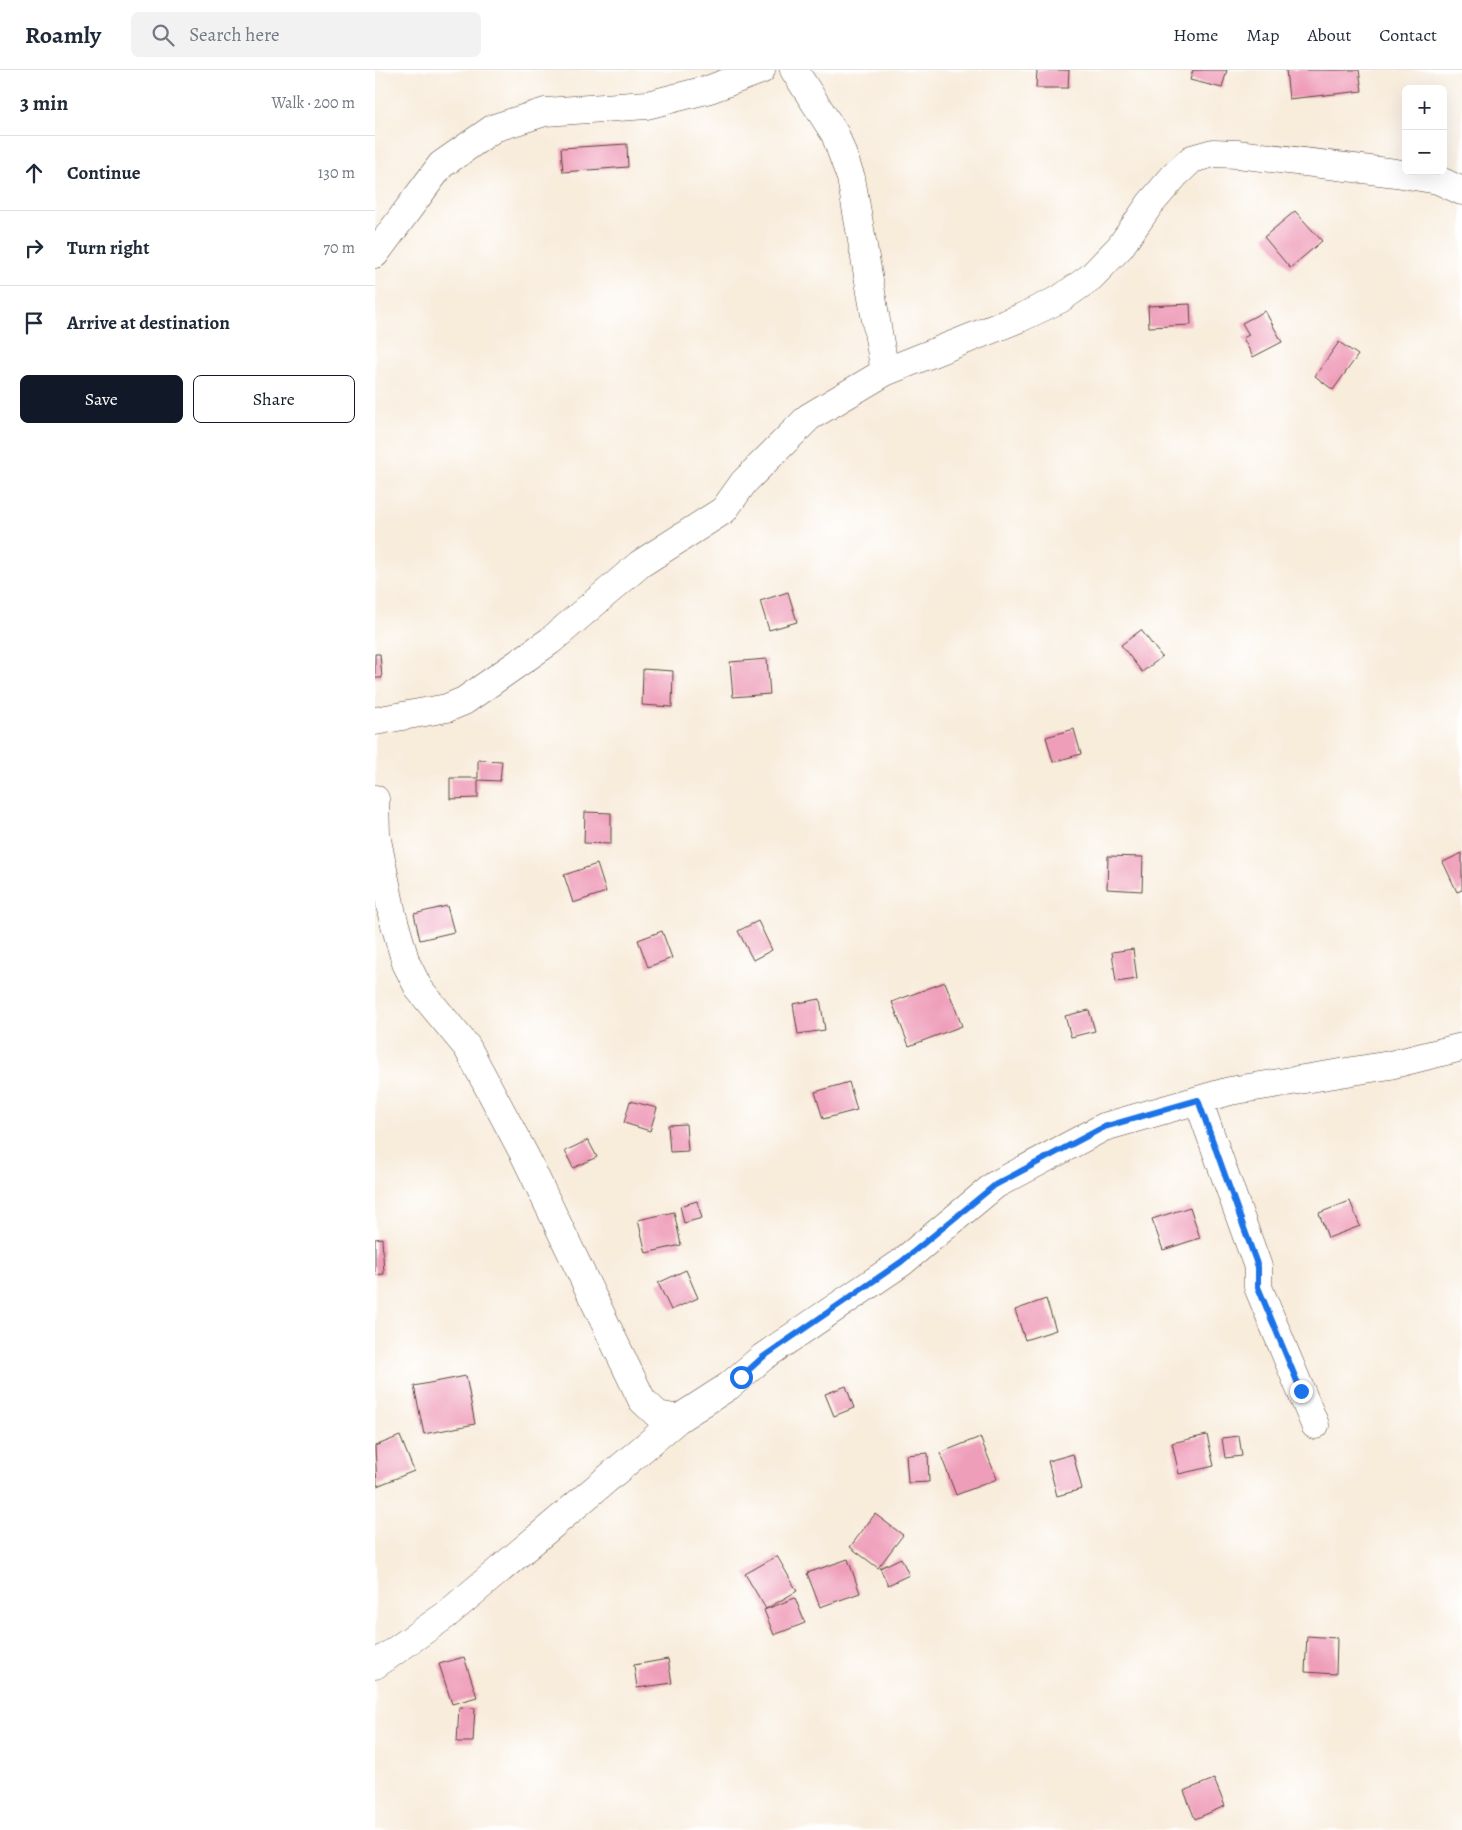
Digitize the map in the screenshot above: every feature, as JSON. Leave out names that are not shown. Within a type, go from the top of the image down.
[{"type":"street","points":[[375,254],[441,165],[493,128],[545,112],[647,105],[710,88],[761,70]]},
{"type":"street","points":[[794,70],[835,134],[851,178],[885,372]]},
{"type":"street","points":[[375,721],[447,708],[464,702],[550,641],[640,564],[724,510],[743,482],[809,417],[885,372],[1020,318],[1060,299],[1091,277],[1121,247],[1150,204],[1175,175],[1192,160],[1213,153],[1237,154],[1396,172],[1438,180],[1462,191]]},
{"type":"street","points":[[375,799],[376,835],[392,914],[406,963],[419,990],[467,1047],[525,1156],[642,1400],[657,1415],[678,1419]]},
{"type":"street","points":[[375,1665],[446,1616],[678,1419],[729,1386],[763,1357],[901,1262],[995,1185],[1104,1127],[1230,1091],[1390,1065],[1462,1047]]},
{"type":"street","points":[[1198,1100],[1258,1267],[1258,1287],[1315,1425]]},
{"type":"building","points":[[1037,70],[1069,70],[1068,88],[1036,88]]},
{"type":"building","points":[[1193,70],[1227,70],[1222,88],[1190,80]]},
{"type":"building","points":[[1286,70],[1359,70],[1362,91],[1289,99]]},
{"type":"building","points":[[627,144],[628,167],[563,172],[561,148]]},
{"type":"building","points":[[1295,211],[1322,241],[1290,268],[1264,237]]},
{"type":"building","points":[[1190,304],[1191,325],[1149,327],[1148,306]]},
{"type":"building","points":[[1265,311],[1282,342],[1253,357],[1243,338],[1249,335],[1242,323]]},
{"type":"building","points":[[1339,342],[1358,355],[1333,390],[1315,376]]},
{"type":"building","points":[[788,592],[797,622],[769,630],[760,601]]},
{"type":"building","points":[[1141,630],[1162,657],[1142,672],[1121,645]]},
{"type":"building","points":[[375,654],[380,654],[382,678],[375,678]]},
{"type":"building","points":[[767,659],[770,694],[733,697],[730,662]]},
{"type":"building","points":[[643,669],[673,671],[672,707],[642,705]]},
{"type":"building","points":[[1074,729],[1081,754],[1053,762],[1046,737]]},
{"type":"building","points":[[478,760],[502,761],[500,781],[478,780],[478,798],[450,799],[450,778],[478,778]]},
{"type":"building","points":[[585,812],[611,813],[611,844],[584,843]]},
{"type":"building","points":[[1462,853],[1462,890],[1457,892],[1443,862]]},
{"type":"building","points":[[1108,856],[1143,857],[1142,891],[1107,889]]},
{"type":"building","points":[[597,864],[606,892],[573,903],[564,875]]},
{"type":"building","points":[[447,906],[454,932],[420,940],[414,914]]},
{"type":"building","points":[[758,921],[772,950],[753,960],[738,931]]},
{"type":"building","points":[[662,931],[672,958],[648,967],[638,940]]},
{"type":"building","points":[[1133,949],[1137,979],[1116,982],[1112,952]]},
{"type":"building","points":[[945,982],[962,1026],[909,1046],[892,1002]]},
{"type":"building","points":[[820,999],[825,1030],[798,1034],[793,1004]]},
{"type":"building","points":[[1089,1010],[1095,1031],[1071,1037],[1065,1016]]},
{"type":"building","points":[[849,1082],[857,1110],[823,1119],[815,1092]]},
{"type":"building","points":[[630,1101],[657,1108],[650,1131],[624,1123]]},
{"type":"building","points":[[686,1124],[688,1151],[670,1152],[668,1125]]},
{"type":"building","points":[[588,1140],[597,1157],[573,1168],[565,1151]]},
{"type":"building","points":[[697,1201],[702,1218],[684,1223],[680,1206]]},
{"type":"building","points":[[1350,1201],[1360,1226],[1328,1238],[1319,1213]]},
{"type":"building","points":[[1190,1207],[1200,1238],[1163,1250],[1152,1219]]},
{"type":"building","points":[[674,1212],[681,1245],[646,1253],[638,1220]]},
{"type":"building","points":[[382,1238],[384,1274],[375,1275],[375,1239]]},
{"type":"building","points":[[686,1270],[698,1298],[671,1310],[658,1283]]},
{"type":"building","points":[[1046,1299],[1056,1330],[1025,1340],[1015,1310]]},
{"type":"building","points":[[466,1376],[475,1424],[424,1434],[414,1386]]},
{"type":"building","points":[[846,1386],[854,1408],[834,1416],[825,1394]]},
{"type":"building","points":[[1207,1435],[1214,1466],[1179,1474],[1172,1443]]},
{"type":"building","points":[[400,1436],[414,1471],[377,1486],[375,1446]]},
{"type":"building","points":[[1239,1436],[1242,1456],[1225,1458],[1222,1438]]},
{"type":"building","points":[[980,1437],[997,1479],[956,1495],[940,1453]]},
{"type":"building","points":[[928,1453],[929,1482],[908,1483],[906,1455]]},
{"type":"building","points":[[1073,1454],[1082,1489],[1057,1496],[1048,1461]]},
{"type":"building","points":[[875,1514],[903,1535],[878,1568],[850,1547]]},
{"type":"building","points":[[777,1556],[797,1591],[766,1609],[745,1574]]},
{"type":"building","points":[[901,1558],[909,1575],[888,1585],[880,1568]]},
{"type":"building","points":[[848,1559],[860,1593],[820,1607],[807,1573]]},
{"type":"building","points":[[795,1598],[805,1623],[774,1635],[764,1610]]},
{"type":"building","points":[[1307,1636],[1337,1638],[1336,1674],[1305,1672]]},
{"type":"building","points":[[464,1657],[477,1697],[452,1704],[439,1664]]},
{"type":"building","points":[[668,1659],[672,1683],[637,1688],[634,1665]]},
{"type":"building","points":[[459,1707],[475,1708],[473,1742],[457,1742]]},
{"type":"building","points":[[1214,1779],[1225,1806],[1195,1819],[1184,1791]]},
{"type":"route","points":[[741,1377],[763,1357],[901,1262],[995,1185],[1104,1127],[1198,1100],[1258,1267],[1258,1287],[1301,1391]]}]
